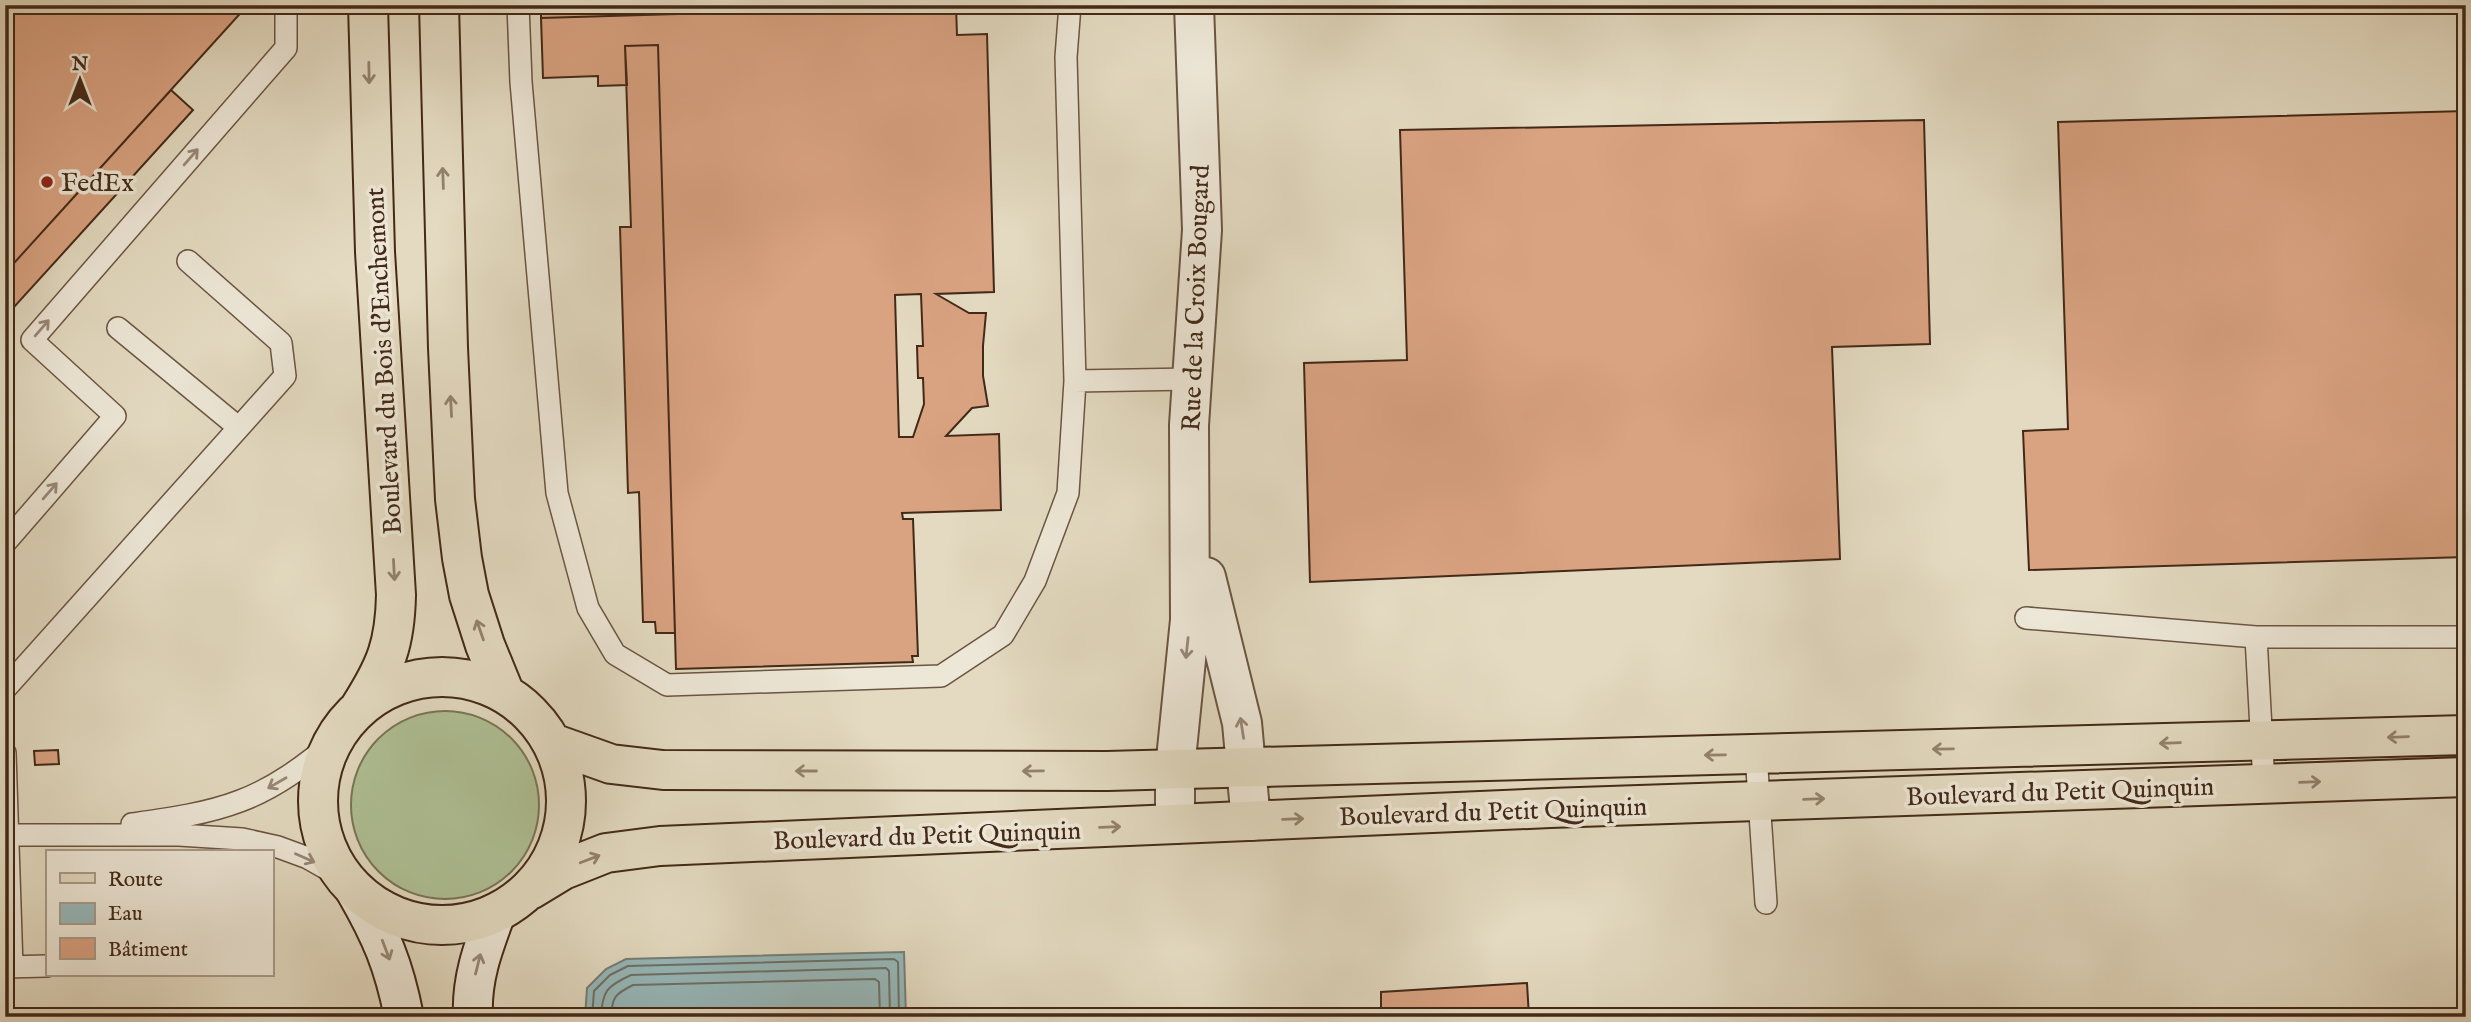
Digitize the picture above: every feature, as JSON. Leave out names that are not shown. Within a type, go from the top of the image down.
[{"type":"main road","name":"Boulevard du Bois d'Enchemont","points":[[359,709],[381,673],[393,639],[396,595],[375,239],[368,5]]},
{"type":"main road","points":[[439,5],[447,335],[455,499],[467,589],[485,645],[505,694]]},
{"type":"main road","points":[[422,679],[465,679],[505,694],[527,710],[552,743],[565,780],[566,820],[553,858],[530,890],[496,913],[470,923],[415,923],[389,913],[350,885],[324,841],[318,813],[322,770],[332,743],[359,709],[395,687],[422,679]]},
{"type":"main road","name":"Boulevard du Petit Quinquin","points":[[552,743],[611,764],[663,770],[987,772],[2466,735]]},
{"type":"main road","name":"Boulevard du Petit Quinquin","points":[[530,890],[563,870],[591,858],[642,848],[1759,801],[2466,777]]},
{"type":"street","name":"Rue de la Croix Bougard","points":[[1191,507],[1189,425],[1202,230],[1194,5]]},
{"type":"street","points":[[1191,507],[1217,628],[1242,723],[1251,821]]},
{"type":"street","points":[[1175,824],[1175,769],[1190,620],[1191,507]]},
{"type":"street","points":[[350,885],[379,931],[391,964],[404,1017]]},
{"type":"street","points":[[473,1017],[474,983],[479,958],[496,913]]},
{"type":"lane","points":[[5,543],[115,416],[32,340],[286,48],[286,5]]},
{"type":"lane","points":[[518,5],[521,82],[558,492],[588,608],[615,654],[667,685],[941,676],[1003,635],[1035,581],[1068,492],[1075,381],[1066,57],[1070,5]]},
{"type":"lane","points":[[5,689],[285,376],[281,343],[188,261]]},
{"type":"lane","points":[[118,328],[238,426]]},
{"type":"lane","points":[[1075,381],[1191,379]]},
{"type":"lane","points":[[2026,618],[2256,637],[2466,637]]},
{"type":"lane","points":[[2256,637],[2264,784]]},
{"type":"lane","points":[[68,833],[169,819],[239,802],[304,767],[332,743]]},
{"type":"lane","points":[[5,753],[9,967],[46,966]]},
{"type":"lane","points":[[1756,754],[1766,903]]},
{"type":"lane","points":[[7,835],[68,833],[242,839],[278,847],[308,858],[350,885]]},
{"type":"green space","points":[[445,711],[463,712],[481,718],[512,738],[532,769],[538,787],[538,823],[532,841],[512,872],[481,892],[463,898],[445,899],[427,898],[409,892],[378,872],[358,841],[352,823],[351,805],[352,787],[358,769],[378,738],[409,718],[427,712]]},
{"type":"water","points":[[904,952],[906,1017],[585,1017],[587,988],[606,969],[626,959]]},
{"type":"building","name":"FedEx","points":[[5,5],[247,6],[5,273]]},
{"type":"building","points":[[541,5],[956,5],[956,6],[541,18]]},
{"type":"building","points":[[956,6],[957,35],[987,34],[994,292],[936,294],[969,313],[986,313],[983,376],[988,406],[972,408],[946,436],[999,434],[1001,510],[902,513],[903,519],[913,519],[918,656],[912,656],[913,662],[676,669],[658,45],[625,46],[627,85],[598,86],[598,76],[543,78],[541,18]],"holes":[[[921,294],[923,346],[917,346],[918,378],[923,378],[924,404],[913,437],[899,437],[895,295]]]},
{"type":"building","points":[[658,45],[675,633],[656,633],[655,622],[643,622],[639,492],[628,493],[620,227],[631,227],[625,46]]},
{"type":"building","points":[[171,90],[193,110],[5,317],[5,273]]},
{"type":"building","points":[[2466,111],[2466,557],[2029,570],[2023,431],[2068,429],[2058,122]]},
{"type":"building","points":[[1924,120],[1930,344],[1832,347],[1840,559],[1310,582],[1304,363],[1407,360],[1400,130]]},
{"type":"building","points":[[58,750],[59,764],[35,765],[34,751]]},
{"type":"building","points":[[1527,983],[1529,1017],[1381,1017],[1381,992]]},
{"type":"building","points":[[2045,1009],[2079,1010],[2086,1017],[2038,1017]]},
{"type":"place","name":"FedEx","points":[[47,182]]}]
